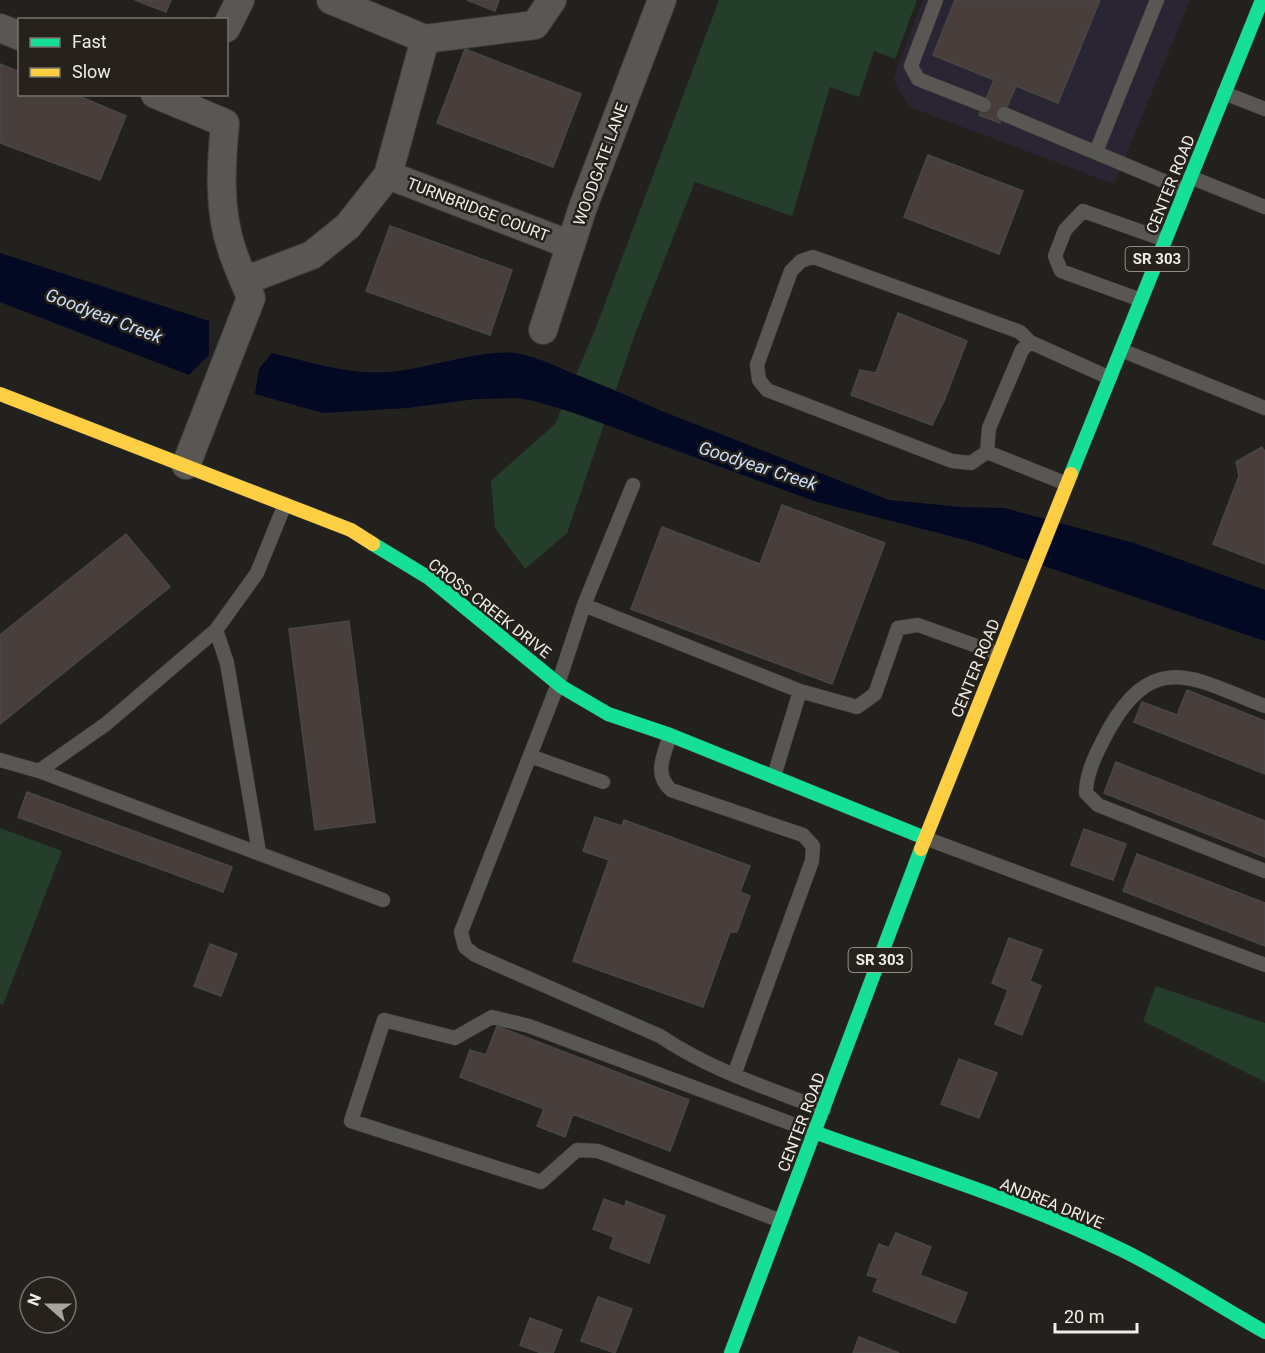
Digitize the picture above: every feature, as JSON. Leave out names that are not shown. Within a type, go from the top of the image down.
[{"type":"street","points":[[228,24],[240,0]]},
{"type":"street","points":[[331,0],[425,39],[535,25],[552,0]]},
{"type":"street","name":"WOODGATE LANE","points":[[543,330],[571,245],[662,0]]},
{"type":"street","name":"CENTER ROAD","points":[[731,1353],[925,838],[1262,0]]},
{"type":"street","points":[[0,28],[18,35]]},
{"type":"street","points":[[388,175],[425,39]]},
{"type":"street","points":[[164,96],[193,102],[225,123],[221,162],[223,205],[231,248],[251,298],[186,465]]},
{"type":"street","name":"TURNBRIDGE COURT","points":[[244,281],[312,255],[348,226],[388,175],[571,245]]},
{"type":"street","name":"CROSS CREEK DRIVE","points":[[0,394],[351,530],[429,578],[558,684],[608,714],[670,735],[925,838]]},
{"type":"street","name":"ANDREA DRIVE","points":[[814,1132],[994,1197],[1122,1250],[1265,1332]]},
{"type":"lane","points":[[936,0],[911,66],[918,79],[984,105]]},
{"type":"lane","points":[[1096,152],[1157,0]]},
{"type":"lane","points":[[1224,93],[1265,109]]},
{"type":"lane","points":[[1004,114],[1096,152],[1187,184],[1265,207]]},
{"type":"lane","points":[[1141,300],[1061,271],[1055,256],[1065,230],[1083,211],[1165,240]]},
{"type":"lane","points":[[987,452],[971,463],[952,461],[767,390],[759,380],[757,365],[791,271],[801,261],[813,257],[1020,332],[1030,342],[1110,378]]},
{"type":"lane","points":[[987,452],[988,428],[1022,350],[1030,342]]},
{"type":"lane","points":[[1121,350],[1265,408]]},
{"type":"lane","points":[[987,452],[1067,484]]},
{"type":"lane","points":[[633,485],[584,605],[558,684],[461,932],[465,947],[475,955],[660,1036],[711,1066],[824,1110]]},
{"type":"lane","points":[[39,771],[106,724],[216,630],[257,573],[285,504]]},
{"type":"lane","points":[[584,605],[800,692],[857,707],[875,693],[898,628],[918,625],[999,654]]},
{"type":"lane","points":[[216,630],[227,663],[259,852]]},
{"type":"lane","points":[[1265,706],[1194,679],[1167,676],[1146,684],[1122,706],[1103,740],[1086,779],[1086,793],[1098,805],[1265,871]]},
{"type":"lane","points":[[774,776],[800,692]]},
{"type":"lane","points":[[670,735],[660,773],[663,783],[671,790],[803,835],[813,846],[812,861],[734,1075]]},
{"type":"lane","points":[[530,756],[603,782]]},
{"type":"lane","points":[[0,760],[39,771],[383,900]]},
{"type":"lane","points":[[925,838],[1265,965]]},
{"type":"lane","points":[[781,1221],[598,1151],[577,1150],[541,1182],[351,1121],[384,1020],[455,1038],[492,1017],[529,1026],[814,1132]]},
{"type":"shaded area","points":[[923,0],[1190,0],[1114,184],[910,107],[893,79]]},
{"type":"green space","points":[[719,0],[917,0],[895,59],[874,51],[859,97],[830,87],[792,216],[695,182],[635,334],[567,533],[525,569],[495,528],[491,481],[555,424],[595,330]]},
{"type":"green space","points":[[0,828],[62,851],[3,1005],[0,1004]]},
{"type":"green space","points":[[1156,986],[1265,1023],[1265,1082],[1143,1021]]},
{"type":"water","name":"Goodyear Creek","points":[[0,253],[209,321],[209,355],[189,375],[0,302]]},
{"type":"water","name":"Goodyear Creek","points":[[502,352],[528,356],[889,500],[961,507],[1004,508],[1134,543],[1265,590],[1265,641],[973,542],[814,501],[574,413],[535,401],[516,398],[476,399],[407,408],[323,413],[255,394],[259,369],[272,353],[334,368],[366,372],[398,371]]},
{"type":"building","points":[[135,0],[171,0],[166,12]]},
{"type":"building","points":[[467,0],[499,0],[495,11]]},
{"type":"building","points":[[955,0],[1100,0],[1058,103],[1016,86],[1000,123],[979,115],[994,80],[933,55]]},
{"type":"building","points":[[465,49],[581,94],[553,167],[437,123]]},
{"type":"building","points":[[0,64],[18,71],[18,96],[79,96],[126,116],[100,180],[0,143]]},
{"type":"building","points":[[928,155],[1023,191],[999,254],[904,217]]},
{"type":"building","points":[[390,226],[512,270],[490,335],[366,291]]},
{"type":"building","points":[[898,313],[967,341],[944,401],[932,425],[851,395],[860,370],[876,373]]},
{"type":"building","points":[[1262,447],[1265,452],[1265,564],[1213,544],[1239,476],[1236,462]]},
{"type":"building","points":[[782,505],[885,543],[832,684],[631,609],[662,527],[760,564]]},
{"type":"building","points":[[126,534],[170,587],[0,724],[0,635]]},
{"type":"building","points":[[349,621],[375,822],[315,830],[289,629]]},
{"type":"building","points":[[1187,690],[1265,721],[1265,774],[1134,722],[1142,702],[1177,715]]},
{"type":"building","points":[[1116,762],[1265,821],[1265,857],[1104,793]]},
{"type":"building","points":[[27,792],[232,867],[223,892],[18,817]]},
{"type":"building","points":[[595,817],[622,826],[624,820],[750,866],[740,892],[750,896],[737,932],[730,932],[703,1007],[573,961],[609,860],[583,851]]},
{"type":"building","points":[[1084,829],[1126,844],[1113,880],[1071,865]]},
{"type":"building","points":[[1137,854],[1265,903],[1265,946],[1123,891]]},
{"type":"building","points":[[1009,938],[1042,950],[1030,981],[1041,986],[1022,1035],[995,1024],[1008,990],[992,983]]},
{"type":"building","points":[[210,944],[237,954],[221,996],[194,986]]},
{"type":"building","points":[[497,1026],[689,1100],[670,1151],[573,1114],[565,1137],[537,1126],[544,1109],[460,1077],[470,1050],[486,1055]]},
{"type":"building","points":[[959,1059],[997,1073],[979,1118],[941,1104]]},
{"type":"building","points":[[604,1199],[625,1207],[626,1201],[665,1216],[649,1263],[610,1248],[614,1237],[593,1229]]},
{"type":"building","points":[[896,1233],[931,1247],[920,1275],[967,1293],[955,1323],[873,1291],[878,1278],[867,1275],[879,1244],[889,1248]]},
{"type":"building","points":[[598,1297],[632,1309],[615,1353],[581,1341]]},
{"type":"building","points":[[530,1318],[562,1330],[553,1353],[541,1353],[520,1345]]},
{"type":"building","points":[[859,1337],[899,1353],[853,1353]]},
{"type":"traffic: fast","points":[[1071,474],[1262,0]]},
{"type":"traffic: fast","points":[[373,544],[429,578],[562,687],[608,714],[670,735],[925,838]]},
{"type":"traffic: fast","points":[[731,1353],[921,849]]},
{"type":"traffic: fast","points":[[814,1132],[969,1186],[1085,1232],[1158,1269],[1265,1332]]},
{"type":"traffic: slow","points":[[0,394],[351,530],[373,544]]},
{"type":"traffic: slow","points":[[921,849],[1071,474]]}]
